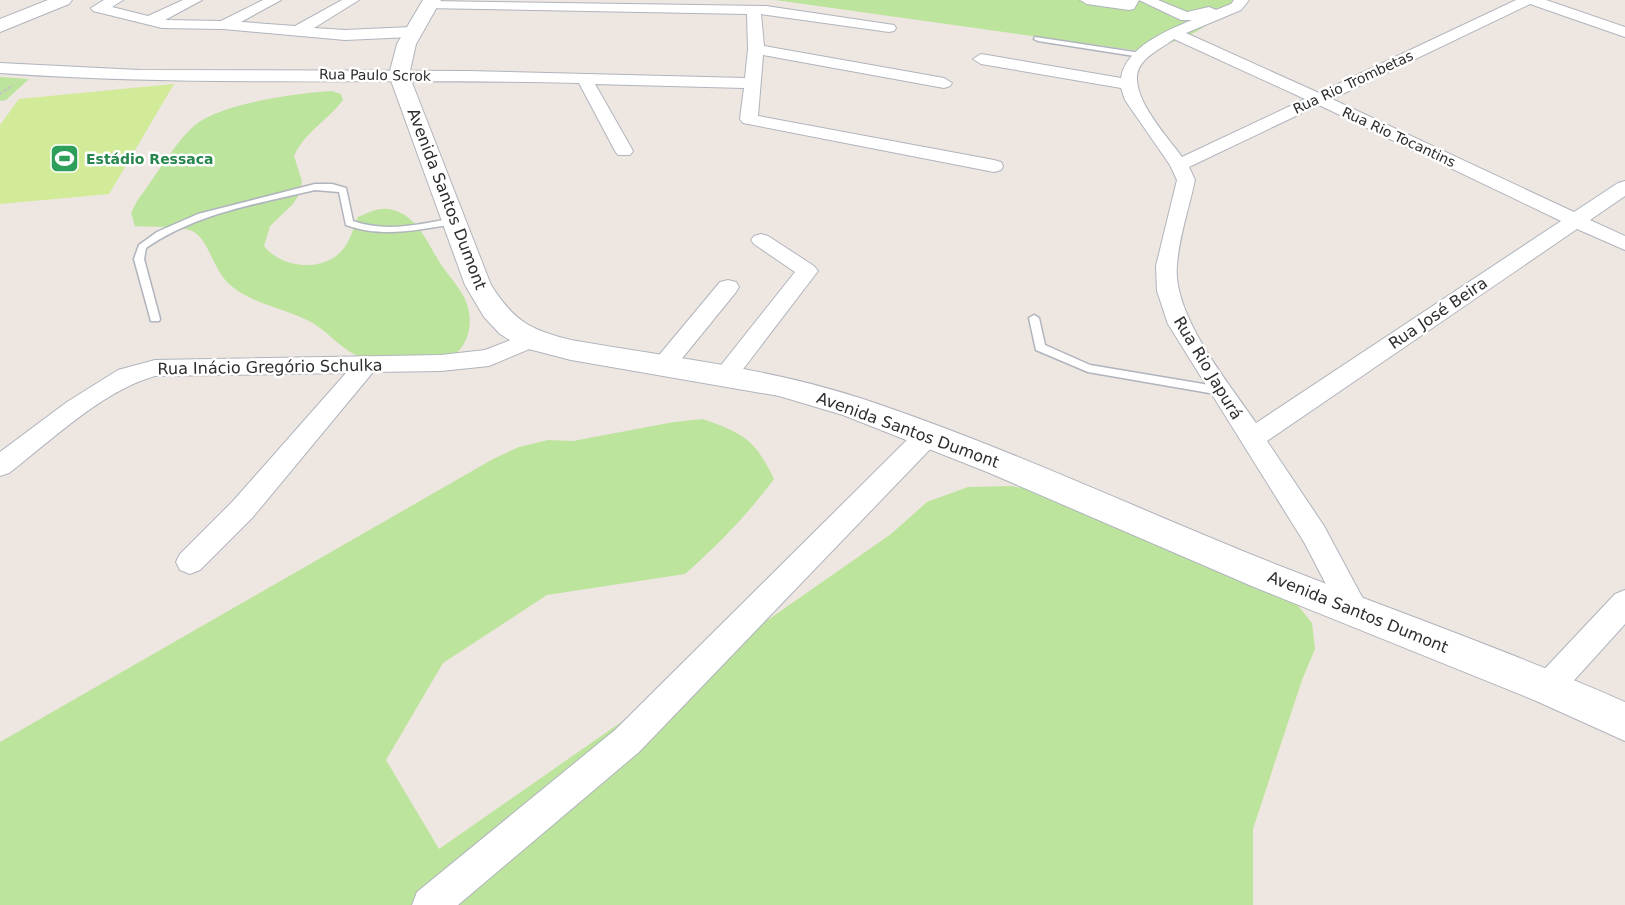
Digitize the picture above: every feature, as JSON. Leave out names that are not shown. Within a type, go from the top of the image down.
[{"type":"street","points":[[0,27],[63,0]]},
{"type":"street","points":[[116,0],[98,8],[162,24],[223,25],[345,35],[411,32]]},
{"type":"street","points":[[150,21],[195,0]]},
{"type":"street","points":[[223,25],[274,0]]},
{"type":"street","points":[[300,30],[352,0]]},
{"type":"street","points":[[1087,0],[1131,3],[1173,28]]},
{"type":"street","points":[[1146,0],[1173,28]]},
{"type":"street","points":[[981,59],[1128,84],[1130,70],[1141,55],[1173,28],[1236,7],[1242,0]]},
{"type":"street","points":[[1530,0],[1625,32]]},
{"type":"street","name":"Rua Rio Trombetas","points":[[1179,165],[1317,98],[1530,0]]},
{"type":"street","points":[[399,75],[400,59],[411,32],[430,3],[754,12],[766,10],[890,28]]},
{"type":"street","points":[[754,12],[756,49],[748,120],[994,166]]},
{"type":"street","name":"Rua Rio Tocantins","points":[[1173,28],[1625,244]]},
{"type":"street","points":[[756,49],[944,82]]},
{"type":"street","name":"Rua Paulo Scrok","points":[[0,68],[34,71],[176,74],[399,75],[751,83]]},
{"type":"street","name":"Avenida Santos Dumont","points":[[399,75],[478,285],[494,311],[510,328],[531,340],[571,350],[726,375],[778,386],[853,407],[928,435],[1548,687],[1625,722]]},
{"type":"street","points":[[585,80],[624,151]]},
{"type":"street","name":"Rua Rio Japurá","points":[[1128,84],[1133,100],[1179,165],[1186,180],[1166,266],[1168,291],[1179,324],[1314,534],[1354,610]]},
{"type":"street","name":"Rua José Beira","points":[[1251,439],[1625,187]]},
{"type":"street","points":[[726,375],[807,271],[761,240]]},
{"type":"street","points":[[663,366],[728,287]]},
{"type":"street","name":"Rua Inácio Gregório Schulka","points":[[0,466],[76,408],[126,376],[155,368],[441,363],[489,358],[531,340]]},
{"type":"street","points":[[190,562],[243,509],[366,365]]},
{"type":"street","points":[[430,905],[627,741],[928,435]]},
{"type":"street","points":[[1548,687],[1625,603]]},
{"type":"lane","points":[[1038,39],[1141,55]]},
{"type":"lane","points":[[155,319],[139,259],[142,247],[172,226],[196,217],[315,187],[332,187],[343,190],[349,223],[362,229],[379,231],[454,221]]},
{"type":"lane","points":[[1034,318],[1040,347],[1088,368],[1221,391]]},
{"type":"green space","points":[[775,0],[1234,0],[1213,20],[1189,36],[1162,45],[1133,50]]},
{"type":"green space","points":[[0,77],[29,79],[6,100],[0,101]]},
{"type":"green space","name":"Estádio Ressaca","points":[[174,84],[109,194],[0,204],[0,125],[19,99]]},
{"type":"green space","points":[[332,91],[341,94],[343,100],[310,133],[294,156],[302,181],[300,193],[293,204],[270,226],[264,246],[281,260],[304,265],[315,264],[336,256],[344,248],[358,217],[384,209],[402,214],[410,219],[422,233],[466,302],[470,323],[468,333],[464,343],[450,358],[440,362],[426,363],[368,359],[355,355],[311,322],[238,291],[224,278],[204,242],[194,232],[174,228],[135,226],[131,213],[137,201],[172,151],[195,125],[207,117],[260,100]]},
{"type":"green space","points":[[703,419],[729,429],[746,439],[760,454],[774,479],[743,517],[709,552],[685,574],[547,595],[443,663],[386,760],[439,849],[891,534],[927,502],[968,487],[1011,486],[1092,500],[1290,596],[1312,623],[1315,649],[1302,680],[1253,829],[1253,905],[0,905],[0,742],[493,459],[519,447],[548,440],[573,441],[674,422]]},
{"type":"place","name":"Estádio Ressaca","points":[[65,159]]}]
